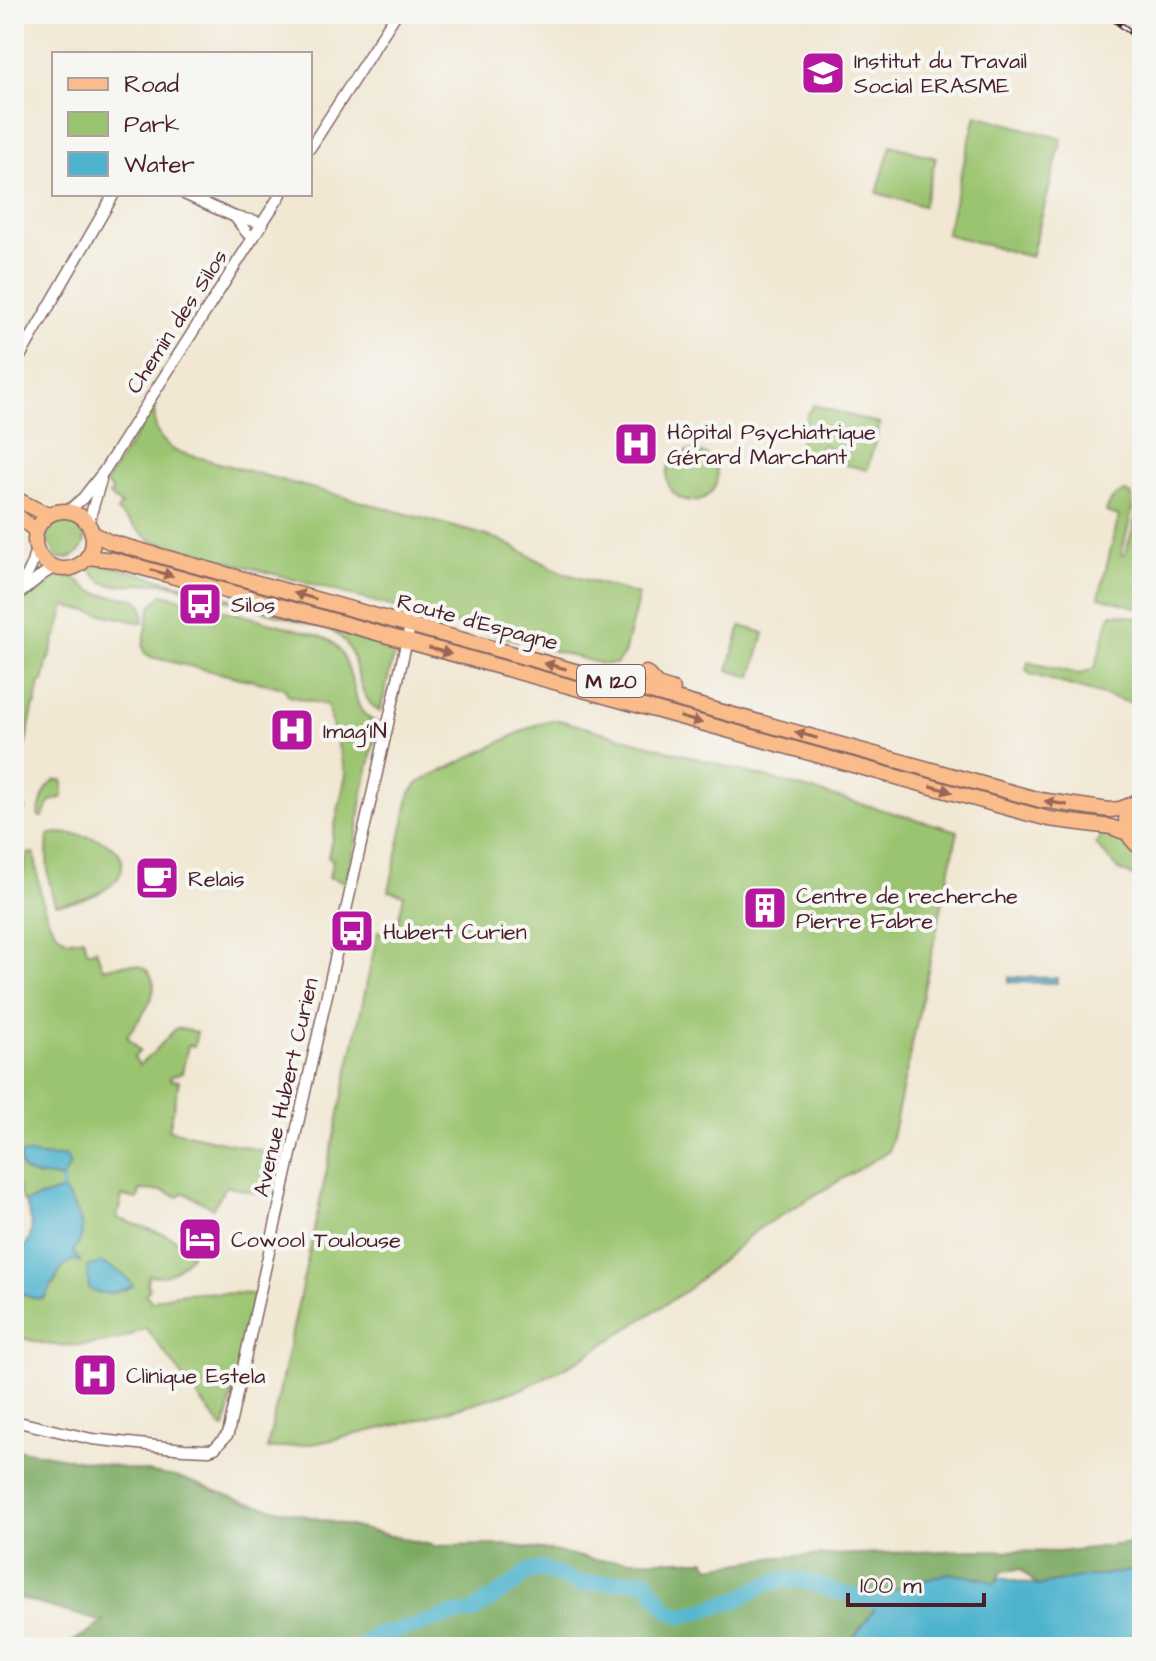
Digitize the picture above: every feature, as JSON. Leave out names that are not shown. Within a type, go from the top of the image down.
[{"type":"main road","points":[[14,498],[48,515]]},
{"type":"main road","points":[[68,511],[79,515],[90,528],[92,541],[87,557],[79,564],[67,568],[55,567],[47,563],[36,548],[36,531],[48,515],[68,511]]},
{"type":"main road","points":[[14,513],[36,531]]},
{"type":"main road","name":"Route d'Espagne","points":[[90,528],[110,542],[1040,800],[1109,810],[1138,801]]},
{"type":"main road","name":"Route d'Espagne","points":[[87,557],[114,560],[1026,813],[1111,827],[1127,833]]},
{"type":"main road","points":[[646,673],[657,685],[696,697],[733,714]]},
{"type":"main road","points":[[1138,801],[1126,821],[1132,842],[1142,849]]},
{"type":"street","points":[[312,145],[396,14]]},
{"type":"street","points":[[14,367],[113,196]]},
{"type":"street","points":[[188,196],[235,217],[262,225]]},
{"type":"street","name":"Chemin des Silos","points":[[68,511],[83,498],[104,471],[280,196]]},
{"type":"street","points":[[235,217],[254,237]]},
{"type":"street","name":"Chemin des Silos","points":[[90,528],[104,471]]},
{"type":"street","points":[[16,598],[31,567],[36,548]]},
{"type":"street","points":[[16,598],[55,567]]},
{"type":"street","name":"Avenue Hubert Curien","points":[[14,1421],[92,1439],[184,1449],[215,1448],[228,1434],[410,626]]},
{"type":"green space","points":[[976,115],[1062,139],[1031,257],[946,234]]},
{"type":"green space","points":[[891,145],[936,158],[923,206],[877,193]]},
{"type":"green space","points":[[155,405],[157,431],[175,451],[484,535],[500,540],[563,573],[639,595],[624,654],[616,664],[602,664],[150,540],[117,511],[121,505],[109,495],[113,491],[105,483]]},
{"type":"green space","points":[[813,405],[880,424],[867,470],[831,461],[831,454],[826,452],[829,449],[824,444],[818,450],[823,454],[822,458],[798,451],[808,412]]},
{"type":"green space","points":[[692,451],[709,459],[717,476],[709,493],[692,501],[675,493],[667,476],[675,459]]},
{"type":"green space","points":[[1126,492],[1132,495],[1132,512],[1121,555],[1125,555],[1142,504],[1142,609],[1099,597],[1119,516],[1106,512],[1113,499]]},
{"type":"green space","points":[[61,516],[72,518],[84,531],[82,548],[68,558],[56,558],[51,545],[42,535],[48,522]]},
{"type":"green space","points":[[97,562],[389,642],[394,655],[380,712],[364,694],[349,648],[330,630],[171,585],[107,584],[93,574],[88,564]]},
{"type":"green space","points":[[62,572],[99,594],[137,600],[143,607],[143,623],[65,606],[43,682],[40,682],[20,768],[19,781],[25,810],[14,807],[14,619],[39,583]]},
{"type":"green space","points":[[163,594],[310,633],[329,640],[339,650],[359,707],[367,717],[378,723],[356,842],[345,882],[329,877],[333,860],[328,857],[346,775],[327,705],[289,696],[284,688],[151,657],[145,653],[143,646],[151,606]]},
{"type":"green space","points":[[1112,614],[1142,619],[1142,706],[1030,674],[1026,670],[1028,662],[1079,674],[1095,668]]},
{"type":"green space","points":[[741,626],[764,633],[752,677],[728,670]]},
{"type":"green space","points":[[559,720],[958,831],[889,1151],[758,1229],[687,1290],[581,1359],[524,1388],[414,1421],[318,1443],[267,1449],[378,931],[395,934],[404,895],[389,891],[410,793],[418,783],[529,728]]},
{"type":"green space","points":[[56,780],[63,780],[63,797],[51,801],[40,817],[44,795]]},
{"type":"green space","points":[[1100,831],[1131,847],[1139,861],[1142,880],[1119,870],[1095,844]]},
{"type":"green space","points":[[57,833],[88,837],[110,845],[118,852],[122,867],[114,883],[74,902],[55,904],[47,853],[48,835]]},
{"type":"green space","points":[[33,853],[42,900],[50,923],[57,932],[69,940],[83,938],[88,952],[96,949],[103,969],[134,965],[145,969],[151,976],[154,988],[151,998],[127,1036],[140,1051],[134,1057],[139,1065],[176,1028],[197,1032],[194,1046],[188,1045],[182,1073],[170,1077],[170,1080],[179,1081],[169,1130],[278,1154],[268,1196],[226,1186],[213,1208],[183,1192],[179,1197],[164,1191],[140,1190],[138,1199],[122,1196],[117,1218],[169,1236],[191,1248],[191,1255],[173,1272],[162,1276],[149,1275],[149,1290],[145,1294],[152,1302],[174,1294],[255,1294],[225,1428],[221,1427],[146,1328],[124,1337],[89,1344],[48,1344],[17,1336],[14,1340],[14,1289],[34,1298],[54,1284],[62,1268],[72,1260],[78,1213],[63,1191],[23,1202],[14,1176],[14,888],[21,888],[24,863],[28,854]]},
{"type":"green space","points":[[14,1449],[181,1478],[246,1502],[435,1546],[503,1545],[595,1560],[705,1560],[710,1567],[777,1557],[972,1550],[1058,1552],[1142,1542],[1142,1570],[1074,1578],[1038,1586],[1020,1569],[1003,1571],[994,1584],[887,1592],[847,1647],[65,1647],[103,1622],[14,1597]]},
{"type":"green space","points":[[962,1638],[1035,1644],[1032,1647],[947,1647]]},
{"type":"water","points":[[1009,977],[1057,978],[1057,983],[1009,982]]},
{"type":"water","points":[[23,1153],[66,1156],[70,1165],[62,1180],[34,1175],[23,1170],[20,1164]]},
{"type":"water","points":[[63,1190],[82,1228],[82,1236],[73,1251],[80,1261],[72,1260],[62,1268],[45,1297],[33,1298],[14,1289],[14,1259],[31,1233],[25,1202]]},
{"type":"water","points":[[101,1263],[119,1272],[133,1286],[105,1293],[89,1289],[87,1267]]},
{"type":"water","points":[[1142,1570],[1142,1647],[1032,1647],[1034,1644],[963,1638],[947,1647],[847,1647],[887,1592],[948,1573],[986,1579],[994,1584],[1001,1578],[1038,1586],[1074,1578]]},
{"type":"waterway","points":[[62,1180],[63,1190]]},
{"type":"waterway","points":[[361,1647],[376,1635],[472,1612],[527,1572],[542,1569],[580,1584],[645,1580],[667,1609],[682,1616],[737,1600],[764,1585],[784,1579],[805,1581],[901,1607]]},
{"type":"railway","points":[[1107,14],[1142,41]]},
{"type":"place","name":"Institut du Travail Social ERASME","points":[[823,73]]},
{"type":"place","name":"Hôpital Psychiatrique Gérard Marchant","points":[[636,444]]},
{"type":"place","name":"Silos","points":[[200,604]]},
{"type":"place","name":"Imag'IN","points":[[292,730]]},
{"type":"place","name":"Relais","points":[[157,878]]},
{"type":"place","name":"Centre de recherche Pierre Fabre","points":[[765,908]]},
{"type":"place","name":"Hubert Curien","points":[[352,931]]},
{"type":"place","name":"Cowool Toulouse","points":[[200,1239]]},
{"type":"place","name":"Clinique Estela","points":[[95,1375]]}]
